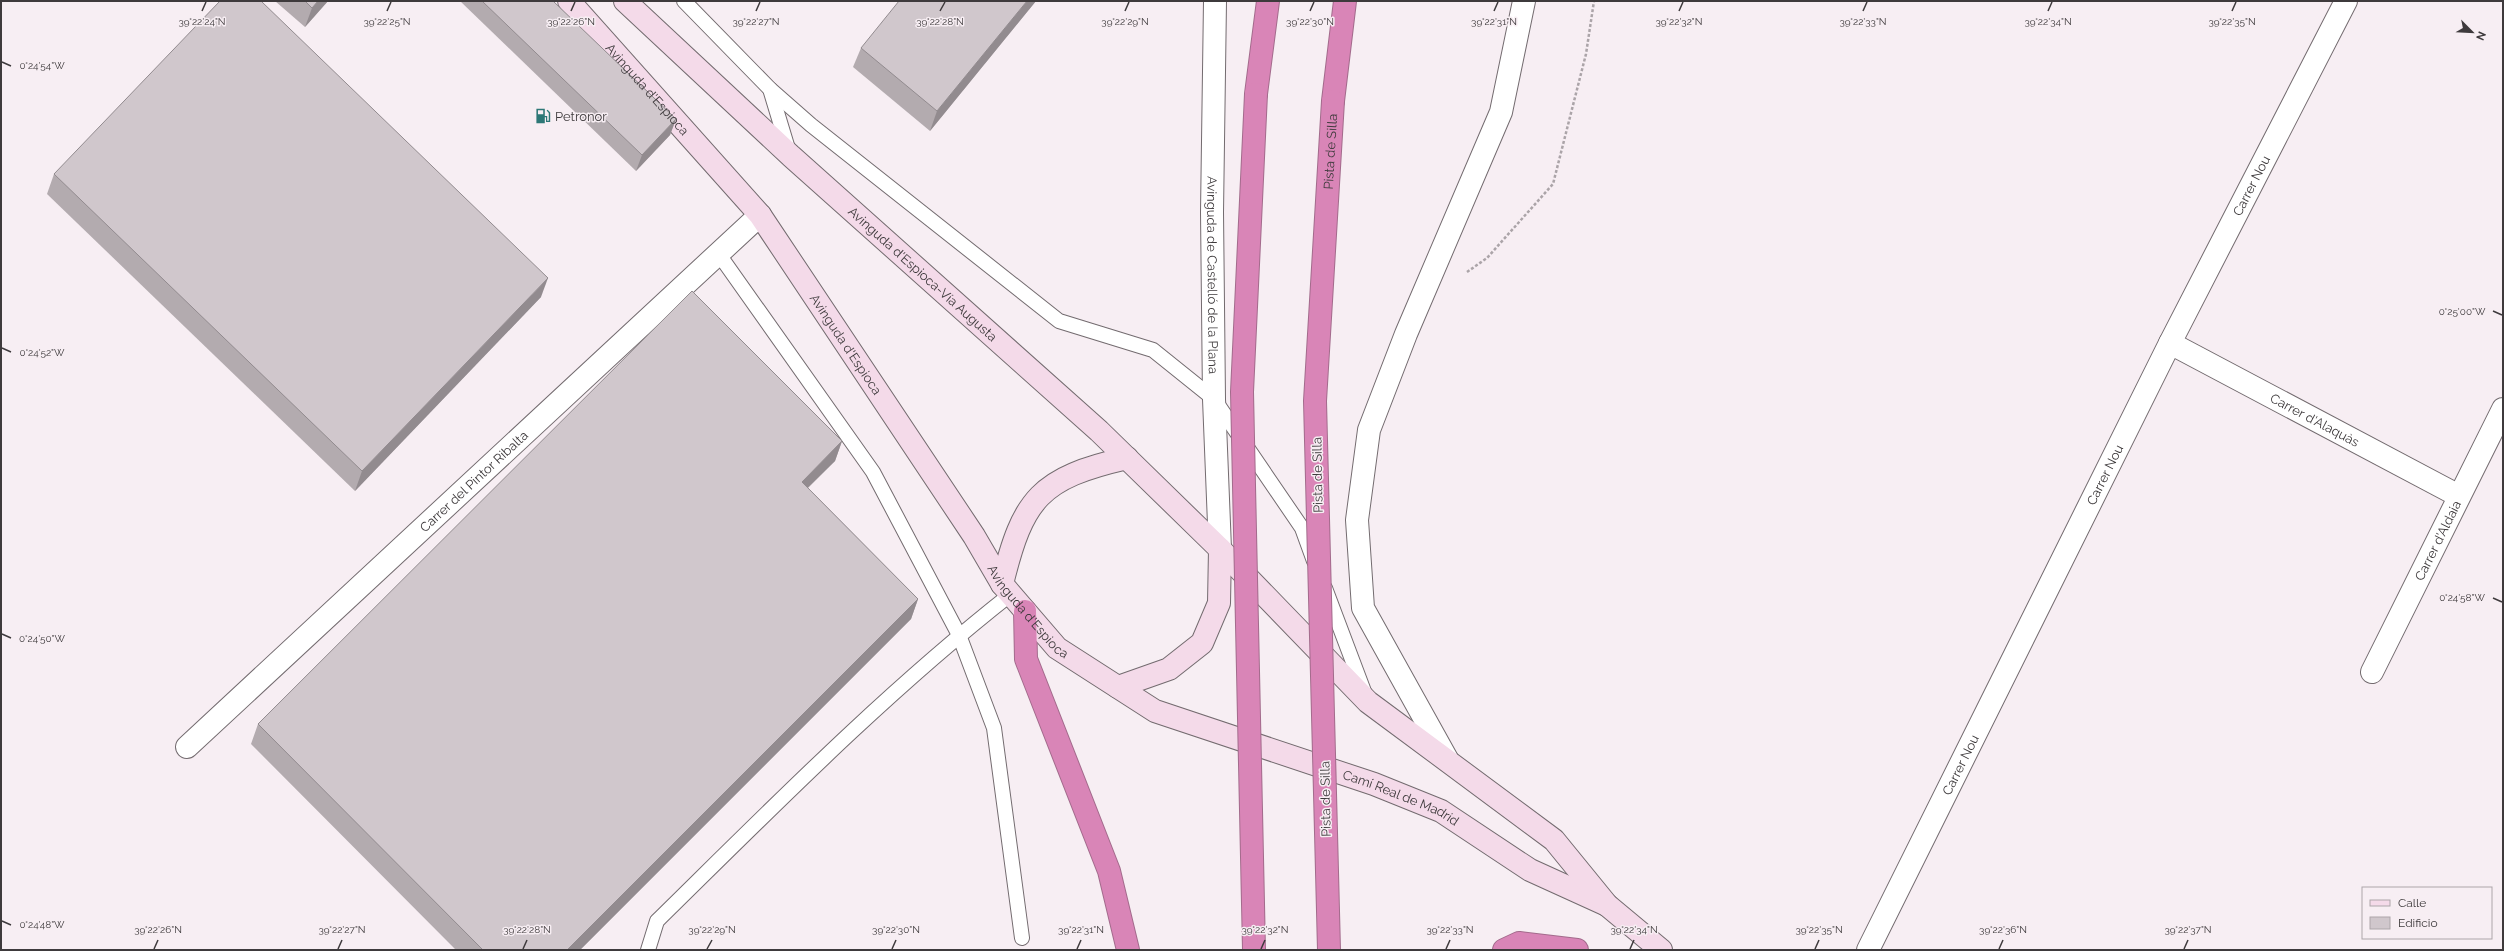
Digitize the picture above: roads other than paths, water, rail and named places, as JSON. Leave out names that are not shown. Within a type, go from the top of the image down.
[{"type":"highway","points":[[1254,950],[1242,392],[1256,94],[1268,1]]},
{"type":"highway","name":"Pista de Silla","points":[[1329,950],[1315,401],[1333,101],[1346,1]]},
{"type":"highway","points":[[1025,610],[1026,659],[1109,871],[1128,950]]},
{"type":"highway","points":[[1504,950],[1519,943],[1577,950]]},
{"type":"street","name":"Avinguda d'Espioca","points":[[569,1],[760,215],[969,529],[1007,589],[1057,648],[1118,687]]},
{"type":"street","name":"Avinguda d'Espioca-Vía Augusta","points":[[625,1],[790,156],[1126,458],[1220,549]]},
{"type":"street","name":"Avinguda de Castelló de la Plana","points":[[1215,1],[1212,212],[1214,399],[1220,549]]},
{"type":"street","points":[[1448,759],[1363,608],[1357,520],[1369,430],[1406,334],[1501,112],[1524,1]]},
{"type":"street","name":"Carrer Nou","points":[[1868,950],[2170,342],[2346,1]]},
{"type":"street","name":"Carrer del Pintor Ribalta","points":[[188,747],[760,215]]},
{"type":"street","name":"Carrer d'Alaquàs","points":[[2170,342],[2459,496]]},
{"type":"street","name":"Carrer d'Aldaia","points":[[2372,672],[2503,409]]},
{"type":"street","points":[[1007,589],[1013,540],[1030,505],[1055,482],[1094,466],[1126,458]]},
{"type":"street","points":[[1118,687],[1169,669],[1202,643],[1219,604],[1220,549]]},
{"type":"street","name":"Camí Real de Madrid","points":[[1220,549],[1368,702],[1448,759],[1554,840],[1606,905],[1661,950]]},
{"type":"street","name":"Camí Real de Madrid","points":[[1118,687],[1155,711],[1374,784],[1441,811],[1530,870],[1606,905]]},
{"type":"lane","points":[[684,1],[770,88],[811,125],[1059,321],[1153,350],[1214,399],[1302,528],[1368,702]]},
{"type":"lane","points":[[770,88],[790,156]]},
{"type":"lane","points":[[718,253],[873,472],[959,635],[994,728],[1022,938]]},
{"type":"lane","points":[[648,950],[657,921],[823,758],[959,635],[1007,589]]},
{"type":"place","name":"Petronor","points":[[543,116]]}]
